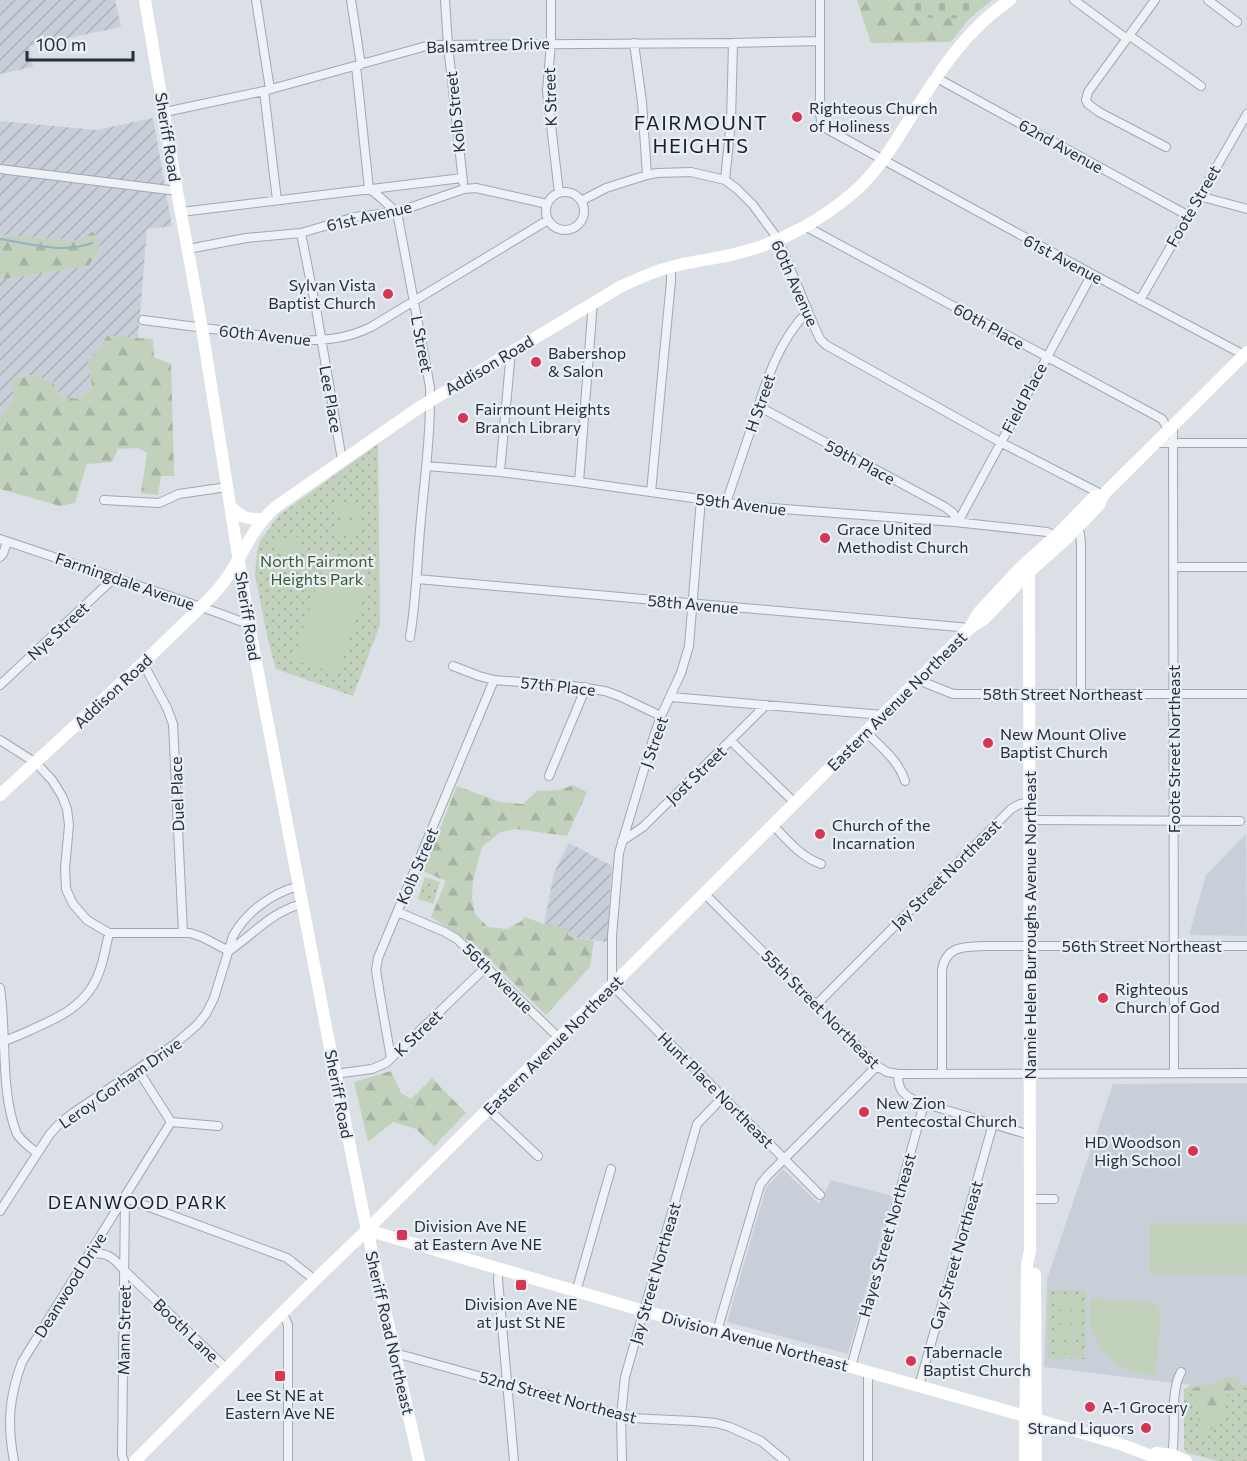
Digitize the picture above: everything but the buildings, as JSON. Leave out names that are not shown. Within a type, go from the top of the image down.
[{"type":"main road","name":"Sheriff Road","points":[[145,0],[202,328],[249,625],[367,1230]]},
{"type":"main road","name":"Addison Road","points":[[0,795],[201,608],[239,559],[255,529],[277,506],[430,400],[593,302],[630,282],[671,267],[744,252],[778,239],[805,226],[846,198],[866,181],[883,161],[935,77],[959,45],[1010,0]]},
{"type":"main road","name":"Eastern Avenue Northeast","points":[[1026,569],[1076,528],[1099,505],[1103,495],[1246,354]]},
{"type":"main road","name":"Eastern Avenue Northeast","points":[[135,1461],[970,628],[984,619],[1026,569],[1094,497],[1103,495]]},
{"type":"main road","points":[[230,506],[241,516],[263,519]]},
{"type":"main road","name":"Nannie Helen Burroughs Avenue Northeast","points":[[1026,569],[1030,694],[1031,946],[1030,1250],[1027,1265],[1031,1418],[1036,1461]]},
{"type":"main road","name":"Division Avenue Northeast","points":[[367,1230],[576,1292],[919,1386],[1143,1452],[1186,1461]]},
{"type":"main road","name":"Sheriff Road Northeast","points":[[367,1230],[419,1461]]},
{"type":"main road","name":"Nannie Helen Burroughs Avenue Northeast","points":[[1025,1461],[1031,1418]]},
{"type":"main road","name":"Sheriff Road Northeast","points":[[413,1436],[415,1461]]},
{"type":"street","points":[[256,0],[277,200]]},
{"type":"street","points":[[351,0],[359,65],[369,189],[397,212]]},
{"type":"street","name":"Kolb Street","points":[[445,0],[464,189]]},
{"type":"street","name":"K Street","points":[[551,0],[548,98],[559,193]]},
{"type":"street","points":[[820,0],[820,41]]},
{"type":"street","points":[[1074,0],[1201,86]]},
{"type":"street","points":[[1155,0],[1086,95],[1086,100],[1099,112],[1166,147]]},
{"type":"street","points":[[1208,0],[1237,22]]},
{"type":"street","name":"Balsamtree Drive","points":[[165,112],[267,90],[426,45],[820,41]]},
{"type":"street","name":"61st Avenue","points":[[820,41],[821,121],[827,129],[1140,300],[1246,354]]},
{"type":"street","points":[[634,43],[642,100],[647,175]]},
{"type":"street","points":[[725,180],[731,121],[733,43]]},
{"type":"street","name":"62nd Avenue","points":[[935,77],[1187,215]]},
{"type":"street","name":"Foote Street","points":[[1140,300],[1247,114]]},
{"type":"street","points":[[0,169],[177,191]]},
{"type":"street","name":"60th Avenue","points":[[581,201],[606,188],[647,175],[682,172],[725,180],[753,204],[778,239],[818,335],[826,345],[1000,442],[1103,495]]},
{"type":"street","name":"61st Avenue","points":[[181,212],[462,178]]},
{"type":"street","name":"61st Avenue","points":[[188,249],[246,238],[301,232],[356,217],[397,212],[464,189],[476,188],[547,204]]},
{"type":"street","points":[[559,193],[569,193],[581,201],[584,208],[583,218],[572,229],[558,229],[548,220],[547,204],[559,193]]},
{"type":"street","points":[[1199,196],[1247,210]]},
{"type":"street","name":"L Street","points":[[397,212],[429,383],[430,400],[416,600],[410,637]]},
{"type":"street","name":"60th Avenue","points":[[143,320],[281,339],[340,338],[362,332],[548,220]]},
{"type":"street","name":"60th Place","points":[[805,226],[1162,419],[1171,428]]},
{"type":"street","name":"Lee Place","points":[[301,232],[342,460]]},
{"type":"street","points":[[651,492],[671,267]]},
{"type":"street","name":"Field Place","points":[[957,522],[1092,274]]},
{"type":"street","points":[[579,482],[593,302]]},
{"type":"street","name":"H Street","points":[[726,503],[769,376],[778,355],[801,318],[808,311]]},
{"type":"street","points":[[500,472],[510,351]]},
{"type":"street","name":"59th Place","points":[[758,406],[945,507],[953,513],[957,522]]},
{"type":"street","name":"Foote Street Northeast","points":[[1171,428],[1174,443],[1174,1072]]},
{"type":"street","points":[[1156,443],[1247,443]]},
{"type":"street","name":"59th Avenue","points":[[426,466],[500,472],[757,507],[957,522],[1047,532],[1056,536]]},
{"type":"street","points":[[104,500],[159,503],[179,494],[227,487]]},
{"type":"street","name":"J Street","points":[[612,986],[612,936],[622,841],[661,716],[681,673],[689,646],[702,499]]},
{"type":"street","points":[[1076,528],[1080,534],[1081,544],[1081,693]]},
{"type":"street","points":[[0,557],[3,554],[4,540]]},
{"type":"street","name":"Farmingdale Avenue","points":[[4,540],[226,615],[249,625]]},
{"type":"street","points":[[1174,567],[1247,567]]},
{"type":"street","name":"Nye Street","points":[[0,685],[115,577]]},
{"type":"street","name":"58th Avenue","points":[[417,579],[970,628]]},
{"type":"street","name":"Duel Place","points":[[143,663],[173,724],[183,933]]},
{"type":"street","name":"57th Place","points":[[453,666],[494,680],[586,687],[614,694],[661,716]]},
{"type":"street","name":"Kolb Street","points":[[391,1058],[376,964],[494,680]]},
{"type":"street","name":"58th Street Northeast","points":[[918,680],[953,694],[1247,694]]},
{"type":"street","points":[[549,776],[586,687]]},
{"type":"street","points":[[671,697],[883,715]]},
{"type":"street","name":"Jost Street","points":[[622,841],[643,827],[766,705]]},
{"type":"street","points":[[866,732],[896,762],[905,781]]},
{"type":"street","points":[[0,740],[36,763],[55,784],[68,809],[65,879],[69,896],[79,913],[110,933],[190,933],[229,951],[274,915],[302,903]]},
{"type":"street","points":[[731,741],[795,803]]},
{"type":"street","name":"Jay Street Northeast","points":[[816,1005],[1011,809],[1020,804],[1030,803]]},
{"type":"street","points":[[1030,820],[1240,821]]},
{"type":"street","points":[[773,825],[804,856],[821,864]]},
{"type":"street","name":"Leroy Gorham Drive","points":[[0,1211],[37,1153],[60,1123],[181,1040],[202,1019],[214,998],[237,929],[254,910],[273,896],[299,886]]},
{"type":"street","name":"55th Street Northeast","points":[[704,894],[877,1066],[887,1072],[898,1074],[1247,1072]]},
{"type":"street","name":"56th Avenue","points":[[398,912],[453,936],[559,1038]]},
{"type":"street","points":[[1,1042],[61,1016],[76,1006],[93,986],[110,933]]},
{"type":"street","name":"56th Street Northeast","points":[[942,1073],[942,965],[950,953],[956,949],[966,946],[1247,946]]},
{"type":"street","name":"K Street","points":[[335,1074],[377,1067],[391,1058],[486,967]]},
{"type":"street","name":"Hunt Place Northeast","points":[[612,986],[820,1195]]},
{"type":"street","points":[[0,988],[2,1091],[6,1110],[16,1134],[37,1153]]},
{"type":"street","points":[[717,1331],[760,1185],[784,1158],[877,1066]]},
{"type":"street","points":[[138,1070],[171,1122],[218,1126]]},
{"type":"street","points":[[898,1074],[900,1090],[911,1098],[924,1104],[1030,1135]]},
{"type":"street","name":"Jay Street Northeast","points":[[622,1461],[621,1416],[625,1377],[697,1124],[723,1097]]},
{"type":"street","name":"Hayes Street Northeast","points":[[851,1367],[924,1104]]},
{"type":"street","points":[[488,1108],[538,1156]]},
{"type":"street","name":"Deanwood Drive","points":[[14,1461],[9,1417],[13,1391],[22,1362],[171,1122]]},
{"type":"street","name":"Gay Street Northeast","points":[[919,1386],[993,1124]]},
{"type":"street","points":[[576,1292],[610,1169]]},
{"type":"street","points":[[124,1198],[287,1258],[315,1280]]},
{"type":"street","name":"Mann Street","points":[[124,1198],[122,1455],[124,1461]]},
{"type":"street","points":[[1030,1199],[1054,1199]]},
{"type":"street","name":"Booth Lane","points":[[89,1253],[108,1254],[115,1259],[227,1369]]},
{"type":"street","points":[[499,1269],[498,1280],[514,1461]]},
{"type":"street","points":[[283,1313],[288,1325],[288,1461]]},
{"type":"street","name":"52nd Street Northeast","points":[[395,1353],[631,1419],[708,1422],[730,1427],[761,1441],[785,1461]]},
{"type":"street","points":[[868,1372],[868,1461]]},
{"type":"street","points":[[1170,1459],[1174,1445],[1175,1388],[1180,1372]]},
{"type":"shaded area","points":[[0,0],[115,0],[121,27],[29,46],[33,67],[0,74]]},
{"type":"shaded area","points":[[153,118],[172,226],[147,229],[138,338],[107,336],[88,362],[92,387],[79,399],[61,397],[53,382],[33,375],[13,378],[13,400],[0,417],[0,276],[4,279],[89,266],[78,241],[0,235],[0,121],[97,130]]},
{"type":"shaded area","points":[[1246,834],[1247,936],[1189,935],[1206,875]]},
{"type":"shaded area","points":[[569,843],[612,866],[607,942],[572,937],[568,935],[569,930],[544,924],[554,873]]},
{"type":"shaded area","name":"HD Woodson High School","points":[[1247,1083],[1247,1385],[1191,1385],[1044,1367],[1047,1279],[1113,1084]]},
{"type":"shaded area","points":[[783,1169],[819,1204],[831,1180],[892,1196],[848,1354],[727,1322],[766,1188]]},
{"type":"green space","points":[[857,0],[907,0],[911,17],[969,19],[951,42],[871,43]]},
{"type":"green space","points":[[907,0],[992,0],[969,19],[911,17]]},
{"type":"green space","points":[[94,231],[100,245],[89,266],[4,279],[0,276],[0,235],[78,241]]},
{"type":"green space","points":[[107,336],[153,339],[154,357],[171,364],[174,476],[161,476],[158,495],[141,493],[147,453],[138,448],[118,449],[112,462],[87,464],[75,503],[60,506],[0,489],[0,417],[13,400],[13,378],[33,375],[53,382],[61,397],[79,399],[92,387],[88,362]]},
{"type":"green space","name":"North Fairmont Heights Park","points":[[378,444],[380,625],[353,696],[276,669],[255,575],[257,552],[260,541],[279,515]]},
{"type":"green space","points":[[359,504],[359,516],[334,517],[334,505]]},
{"type":"green space","points":[[335,520],[360,520],[360,532],[335,532]]},
{"type":"green space","points":[[301,537],[301,553],[274,554],[274,538]]},
{"type":"green space","points":[[325,560],[370,575],[338,674],[293,660]]},
{"type":"green space","points":[[573,785],[587,792],[567,836],[516,829],[501,832],[482,847],[473,880],[472,897],[475,914],[488,927],[507,929],[525,917],[569,929],[568,935],[572,937],[594,941],[590,967],[546,1015],[474,944],[431,917],[446,881],[423,871],[457,786],[500,802],[523,804],[537,791],[560,790]]},
{"type":"green space","points":[[425,877],[440,882],[433,904],[418,899]]},
{"type":"green space","points":[[391,1071],[401,1093],[411,1099],[432,1078],[466,1113],[434,1146],[416,1129],[393,1122],[368,1142],[354,1082]]},
{"type":"green space","points":[[1149,1223],[1247,1223],[1247,1274],[1149,1274]]},
{"type":"green space","points":[[1049,1290],[1086,1290],[1085,1359],[1048,1358]]},
{"type":"green space","points":[[1055,1295],[1080,1295],[1080,1307],[1055,1307]]},
{"type":"green space","points":[[1090,1298],[1155,1303],[1161,1312],[1156,1375],[1122,1368],[1103,1351],[1091,1327]]},
{"type":"green space","points":[[1055,1311],[1080,1311],[1080,1323],[1055,1323]]},
{"type":"green space","points":[[1055,1326],[1080,1327],[1080,1338],[1055,1338]]},
{"type":"green space","points":[[1055,1342],[1080,1342],[1080,1354],[1055,1353]]},
{"type":"green space","points":[[1225,1377],[1241,1379],[1240,1383],[1228,1392],[1218,1426],[1200,1433],[1198,1429],[1199,1407],[1191,1390],[1213,1384]]},
{"type":"green space","points":[[1191,1385],[1247,1385],[1247,1461],[1218,1461],[1187,1453],[1184,1448],[1184,1390]]},
{"type":"waterway","points":[[0,239],[57,248],[92,243]]},
{"type":"place","name":"Righteous Church of Holiness","points":[[797,117]]},
{"type":"place","name":"Sylvan Vista Baptist Church","points":[[388,294]]},
{"type":"place","name":"Babershop & Salon","points":[[536,362]]},
{"type":"place","name":"Fairmount Heights Branch Library","points":[[463,418]]},
{"type":"place","name":"Grace United Methodist Church","points":[[825,538]]},
{"type":"place","name":"New Mount Olive Baptist Church","points":[[988,743]]},
{"type":"place","name":"Church of the Incarnation","points":[[820,834]]},
{"type":"place","name":"Righteous Church of God","points":[[1103,998]]},
{"type":"place","name":"New Zion Pentecostal Church","points":[[864,1112]]},
{"type":"place","name":"HD Woodson High School","points":[[1193,1151]]},
{"type":"place","name":"Division Ave NE at Eastern Ave NE","points":[[402,1235]]},
{"type":"place","name":"Division Ave NE at Just St NE","points":[[521,1285]]},
{"type":"place","name":"Tabernacle Baptist Church","points":[[911,1361]]},
{"type":"place","name":"Lee St NE at Eastern Ave NE","points":[[280,1376]]},
{"type":"place","name":"A-1 Grocery","points":[[1090,1407]]},
{"type":"place","name":"Strand Liquors","points":[[1146,1428]]},
{"type":"district","name":"FAIRMOUNT HEIGHTS","points":[[701,134]]},
{"type":"district","name":"DEANWOOD PARK","points":[[138,1203]]}]
